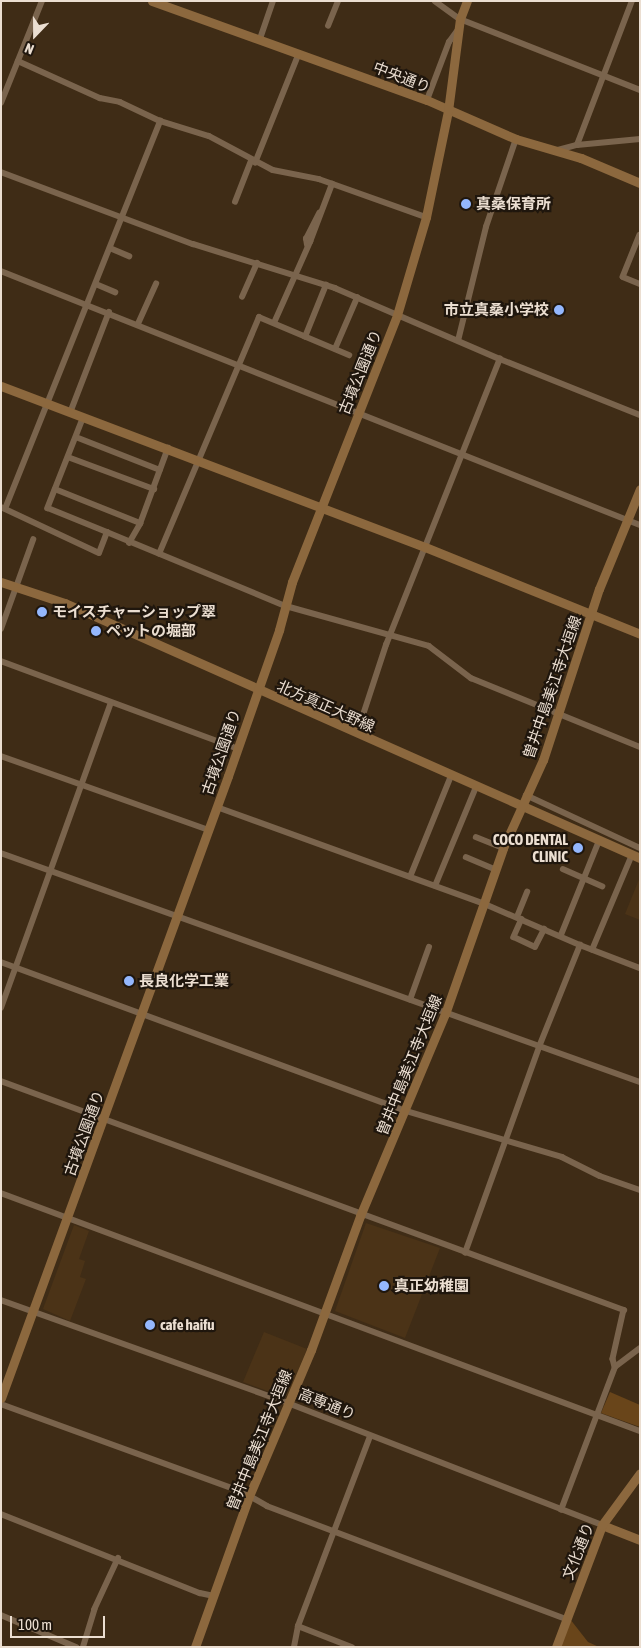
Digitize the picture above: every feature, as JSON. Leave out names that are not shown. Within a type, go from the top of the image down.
[{"type":"street","points":[[1,103],[42,1]]},
{"type":"street","name":"中央通り","points":[[152,1],[427,100],[516,139],[556,150],[640,183]]},
{"type":"street","points":[[260,39],[273,1]]},
{"type":"street","points":[[328,26],[338,1]]},
{"type":"street","points":[[435,1],[460,19],[640,90]]},
{"type":"street","name":"古墳公園通り","points":[[1,1398],[178,917],[321,508],[397,315],[426,216],[448,110],[458,29],[467,1]]},
{"type":"street","points":[[578,145],[602,74],[632,1]]},
{"type":"street","points":[[427,100],[449,42],[458,29]]},
{"type":"street","points":[[235,202],[299,53]]},
{"type":"street","points":[[18,61],[160,121],[209,136],[253,162],[273,170],[332,184],[426,216]]},
{"type":"street","points":[[106,532],[99,553],[3,508],[48,404],[160,121]]},
{"type":"street","points":[[458,341],[486,226],[516,139]]},
{"type":"street","points":[[556,150],[578,145],[640,139]]},
{"type":"street","points":[[1,172],[121,218],[326,285],[500,359],[640,415]]},
{"type":"street","points":[[274,323],[307,245],[320,220],[319,213],[332,184]]},
{"type":"street","points":[[640,235],[623,277],[640,284]]},
{"type":"street","points":[[110,248],[129,256]]},
{"type":"street","points":[[242,297],[257,263]]},
{"type":"street","points":[[1,271],[109,312],[640,525]]},
{"type":"street","points":[[96,284],[115,292]]},
{"type":"street","points":[[138,324],[156,284]]},
{"type":"street","points":[[305,337],[326,285]]},
{"type":"street","points":[[335,349],[357,298]]},
{"type":"street","points":[[70,413],[109,312]]},
{"type":"street","points":[[159,554],[259,317],[349,355]]},
{"type":"street","points":[[363,715],[391,634],[500,359]]},
{"type":"street","points":[[1,386],[83,419],[198,459],[425,547],[640,634]]},
{"type":"street","points":[[83,419],[48,508],[129,543],[286,606],[429,646],[471,678],[556,710],[560,715],[640,746]]},
{"type":"street","points":[[76,437],[160,470]]},
{"type":"street","points":[[129,543],[140,523],[154,489],[168,448]]},
{"type":"street","points":[[68,457],[154,489]]},
{"type":"street","points":[[55,489],[140,523]]},
{"type":"street","name":"曽井中島美江寺大垣線","points":[[195,1647],[249,1496],[326,1311],[360,1216],[406,1111],[445,1014],[503,848],[560,715],[591,614],[640,489]]},
{"type":"street","points":[[1,628],[33,540]]},
{"type":"street","name":"北方真正大野線","points":[[1,582],[65,603],[257,691],[636,857]]},
{"type":"street","points":[[1,661],[236,748]]},
{"type":"street","points":[[1,1008],[111,703]]},
{"type":"street","points":[[1,756],[209,830]]},
{"type":"street","points":[[410,877],[451,776]]},
{"type":"street","points":[[435,886],[476,787]]},
{"type":"street","points":[[526,795],[640,848]]},
{"type":"street","points":[[217,807],[485,904],[592,950],[640,968]]},
{"type":"street","points":[[476,837],[503,848]]},
{"type":"street","points":[[561,936],[599,841]]},
{"type":"street","points":[[1,853],[445,1014],[640,1082]]},
{"type":"street","points":[[466,857],[496,870]]},
{"type":"street","points":[[592,950],[636,857]]},
{"type":"street","points":[[563,869],[602,886]]},
{"type":"street","points":[[527,892],[514,937],[535,947],[544,929]]},
{"type":"street","points":[[465,1253],[539,1047],[580,945]]},
{"type":"street","points":[[410,1000],[429,947]]},
{"type":"street","points":[[1,962],[406,1111],[504,1143],[562,1157],[600,1176],[640,1190]]},
{"type":"street","points":[[1,1081],[360,1216],[624,1310],[613,1359],[615,1367]]},
{"type":"street","points":[[1,1193],[326,1311],[640,1430]]},
{"type":"street","name":"高専通り","points":[[1,1300],[288,1403],[640,1540]]},
{"type":"street","points":[[561,1510],[615,1367],[640,1348]]},
{"type":"street","points":[[1,1404],[249,1496],[566,1619]]},
{"type":"street","points":[[294,1647],[298,1626],[370,1436]]},
{"type":"street","name":"文化通り","points":[[556,1647],[602,1525],[640,1472]]},
{"type":"street","points":[[1,1514],[118,1558],[200,1593],[214,1596]]},
{"type":"street","points":[[83,1647],[94,1610],[118,1558]]},
{"type":"street","points":[[1,1615],[76,1647]]},
{"type":"street","points":[[298,1626],[352,1647]]},
{"type":"shaded area","points":[[640,877],[640,920],[625,914]]},
{"type":"shaded area","name":"真正幼稚園","points":[[366,1223],[440,1248],[405,1338],[335,1311]]},
{"type":"shaded area","points":[[74,1225],[89,1231],[79,1259],[85,1261],[80,1277],[86,1279],[70,1321],[43,1309]]},
{"type":"shaded area","points":[[264,1332],[307,1349],[288,1395],[284,1397],[243,1382]]},
{"type":"shaded area","points":[[610,1392],[640,1405],[640,1427],[601,1413]]},
{"type":"shaded area","points":[[570,1619],[588,1642],[599,1647],[559,1647]]},
{"type":"place","name":"真桑保育所","points":[[466,204]]},
{"type":"place","name":"市立真桑小学校","points":[[559,310]]},
{"type":"place","name":"モイスチャーショップ翠","points":[[42,612]]},
{"type":"place","name":"ペットの堀部","points":[[96,631]]},
{"type":"place","name":"COCO DENTAL CLINIC","points":[[578,848]]},
{"type":"place","name":"長良化学工業","points":[[129,981]]},
{"type":"place","name":"真正幼稚園","points":[[384,1286]]},
{"type":"place","name":"cafe haifu","points":[[150,1325]]}]
